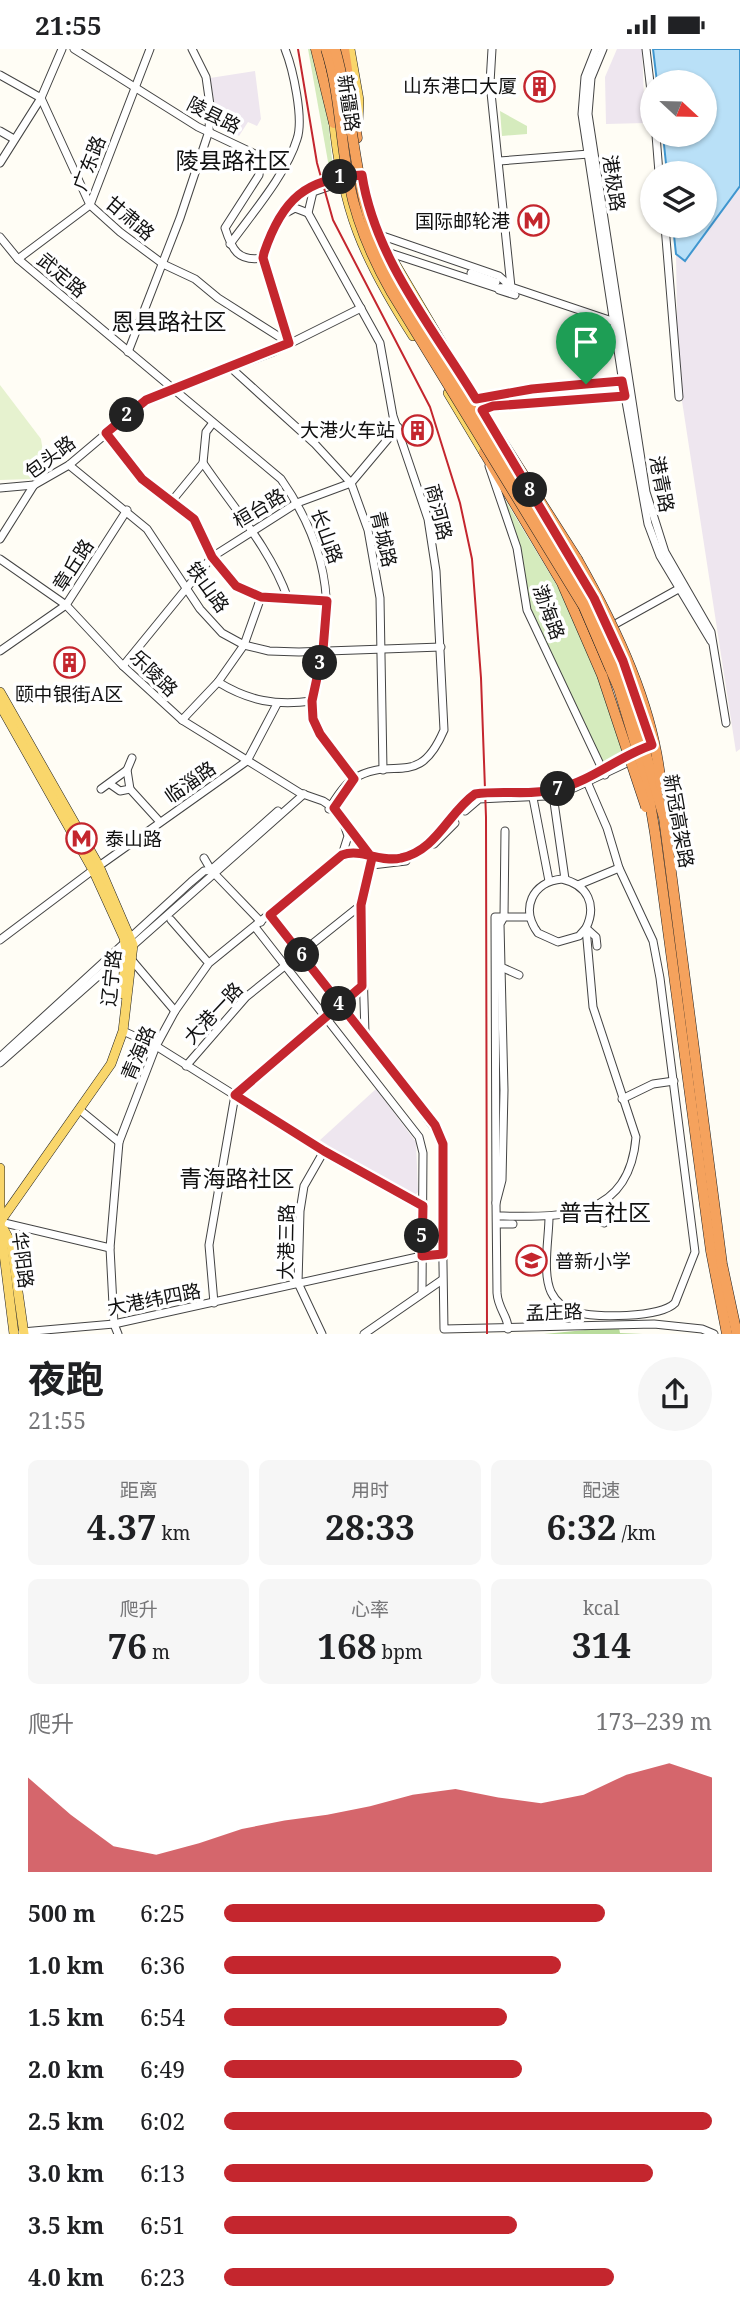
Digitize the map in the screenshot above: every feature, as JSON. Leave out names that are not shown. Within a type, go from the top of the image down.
[{"type":"highway","points":[[321,49],[334,123]]},
{"type":"highway","name":"新冠高架路","points":[[321,49],[348,180],[367,247],[392,293],[584,607],[623,700],[646,779],[655,833],[711,1251],[727,1334]]},
{"type":"highway","points":[[339,49],[357,139]]},
{"type":"highway","name":"新冠高架路","points":[[339,49],[360,191],[373,240],[386,267],[586,592],[628,691],[664,818],[722,1264],[737,1334]]},
{"type":"highway","points":[[482,410],[577,559],[614,631],[647,717],[660,772],[664,818]]},
{"type":"highway","points":[[484,452],[562,583],[603,675],[655,833]]},
{"type":"main road","name":"新疆路","points":[[350,49],[359,100],[357,139],[362,175],[383,246],[573,561],[608,628],[640,705],[652,745]]},
{"type":"main road","name":"新疆路","points":[[334,123],[354,228],[366,258],[458,413],[512,492],[583,611],[610,677],[633,755]]},
{"type":"main road","name":"辽宁路","points":[[0,692],[96,868],[129,944],[132,960],[123,1031],[111,1064],[0,1222]]},
{"type":"main road","name":"辽宁路","points":[[0,705],[96,868]]},
{"type":"main road","name":"辽宁路","points":[[1,1210],[106,1061],[118,1029],[129,944]]},
{"type":"main road","points":[[0,1168],[1,1210]]},
{"type":"main road","name":"华阳路","points":[[1,1210],[0,1222],[19,1333]]},
{"type":"street","points":[[0,163],[41,98],[62,49]]},
{"type":"street","name":"陵县路","points":[[74,49],[209,131],[252,152],[260,167],[259,175],[225,228],[230,244]]},
{"type":"street","name":"广东路","points":[[18,259],[90,205],[150,49]]},
{"type":"street","points":[[128,352],[163,264],[209,131],[211,105],[206,77],[192,49]]},
{"type":"street","points":[[263,258],[242,258],[230,244],[268,194],[298,139],[295,89],[285,49]]},
{"type":"street","points":[[492,49],[489,67],[513,291]]},
{"type":"street","name":"港极路","points":[[596,49],[583,89],[590,154],[617,322]]},
{"type":"street","name":"港极路","points":[[590,154],[589,90],[603,49]]},
{"type":"street","points":[[646,49],[648,70]]},
{"type":"street","points":[[0,75],[41,98]]},
{"type":"street","name":"甘肃路","points":[[41,98],[90,205],[120,232],[163,264],[195,279],[218,298],[289,343]]},
{"type":"street","points":[[0,131],[14,139]]},
{"type":"street","points":[[499,161],[590,154]]},
{"type":"street","points":[[289,343],[263,258],[281,216],[305,187],[362,175]]},
{"type":"street","points":[[281,216],[295,208],[308,212],[313,192],[343,179]]},
{"type":"street","name":"商河路","points":[[308,212],[380,344],[398,428],[428,519],[436,571],[441,646],[444,730],[436,748],[420,765],[402,770],[383,770],[354,779],[338,796],[331,809]]},
{"type":"street","name":"武定路","points":[[0,237],[18,259],[170,389]]},
{"type":"street","points":[[666,238],[679,397]]},
{"type":"street","points":[[383,246],[499,276],[513,291]]},
{"type":"street","points":[[383,246],[513,291],[617,322]]},
{"type":"street","points":[[383,246],[496,282]]},
{"type":"street","name":"包头路","points":[[0,539],[34,485],[69,465],[146,400],[231,368],[361,308]]},
{"type":"street","name":"港青路","points":[[617,322],[653,523],[680,588],[711,632],[726,723]]},
{"type":"street","name":"青城路","points":[[231,368],[315,444],[351,483],[369,530],[380,598],[383,770]]},
{"type":"street","points":[[458,413],[476,399],[532,389],[626,380]]},
{"type":"street","name":"长山路","points":[[170,389],[281,479],[297,503],[320,556],[327,585],[323,650],[312,701],[313,719],[320,734],[354,779]]},
{"type":"street","points":[[466,424],[482,410],[493,406],[628,395]]},
{"type":"street","points":[[171,502],[203,463],[206,432],[212,423]]},
{"type":"street","name":"桓台路","points":[[122,666],[186,585],[212,557],[297,503],[351,483],[398,428]]},
{"type":"street","points":[[106,433],[142,479],[194,519],[212,557],[236,586],[261,597],[327,601]]},
{"type":"street","name":"渤海路","points":[[484,452],[517,548],[527,610],[604,772]]},
{"type":"street","points":[[203,463],[282,582],[288,599]]},
{"type":"street","name":"铁山路","points":[[69,465],[147,529],[200,609],[222,633],[244,645],[269,651],[441,646]]},
{"type":"street","points":[[0,488],[34,485]]},
{"type":"street","name":"章丘路","points":[[0,651],[66,605],[127,510]]},
{"type":"street","name":"乐陵路","points":[[0,559],[66,605],[122,666],[182,720],[331,809],[372,862]]},
{"type":"street","points":[[608,628],[680,588]]},
{"type":"street","points":[[182,720],[218,682],[244,645],[261,597]]},
{"type":"street","points":[[218,682],[255,700],[277,704],[312,701]]},
{"type":"street","name":"临淄路","points":[[0,940],[247,761],[277,704]]},
{"type":"street","points":[[372,862],[402,863],[425,852],[449,831],[474,801],[553,795],[588,783],[652,745]]},
{"type":"street","points":[[101,789],[127,770],[132,758]]},
{"type":"street","points":[[127,770],[130,789],[160,823]]},
{"type":"street","points":[[372,862],[412,854],[435,838],[475,794],[556,789],[604,772]]},
{"type":"street","points":[[331,809],[354,779]]},
{"type":"street","points":[[549,1217],[548,1283],[552,1293],[565,1308],[585,1314],[652,1314],[675,1303],[695,1252],[653,940],[619,868],[588,783]]},
{"type":"street","points":[[110,784],[120,791],[130,789]]},
{"type":"street","points":[[0,1057],[302,794]]},
{"type":"street","name":"乐陵路","points":[[302,794],[323,800],[345,827],[362,855],[372,862]]},
{"type":"street","points":[[553,795],[565,880]]},
{"type":"street","points":[[323,800],[338,796]]},
{"type":"street","points":[[533,798],[549,881]]},
{"type":"street","points":[[345,827],[348,836],[342,855],[362,855]]},
{"type":"street","points":[[496,1203],[502,1180],[504,1090],[500,924],[504,917],[505,831]]},
{"type":"street","name":"青海路","points":[[118,1334],[114,1324],[110,1248],[119,1142],[156,1047],[175,1011],[209,963],[342,855]]},
{"type":"street","points":[[204,858],[212,872],[258,924],[286,967],[419,1137],[423,1153],[422,1293]]},
{"type":"street","points":[[365,1034],[361,905],[372,862]]},
{"type":"street","points":[[579,885],[619,868]]},
{"type":"street","points":[[497,1220],[549,1217],[587,1211],[602,1204],[619,1187],[635,1152],[636,1137],[593,1007],[586,928],[592,907],[589,897],[579,885],[565,880],[549,881],[534,893],[529,903],[530,917],[538,933],[558,942],[579,936],[586,928]]},
{"type":"street","name":"大港一路","points":[[186,1066],[240,1003],[361,905]]},
{"type":"street","points":[[270,915],[365,1034],[441,1137],[442,1280],[364,1334]]},
{"type":"street","points":[[508,1329],[507,1319],[498,1307],[495,917],[530,917]]},
{"type":"street","points":[[171,920],[206,960]]},
{"type":"street","points":[[586,928],[596,937],[597,946]]},
{"type":"street","points":[[0,1063],[129,944]]},
{"type":"street","points":[[132,960],[175,1011]]},
{"type":"street","points":[[501,967],[519,975]]},
{"type":"street","points":[[214,1303],[209,1245],[235,1095],[362,986]]},
{"type":"street","points":[[123,1031],[156,1047],[324,1151],[423,1206]]},
{"type":"street","points":[[622,1098],[653,1084],[674,1081]]},
{"type":"street","points":[[80,1110],[119,1142]]},
{"type":"street","name":"大港三路","points":[[322,1334],[298,1283],[300,1210],[304,1187],[324,1151]]},
{"type":"street","points":[[587,1211],[589,1216],[604,1223]]},
{"type":"street","points":[[497,1220],[513,1224]]},
{"type":"street","points":[[0,1222],[110,1248]]},
{"type":"street","name":"大港纬四路","points":[[19,1333],[114,1324],[422,1256],[443,1254]]},
{"type":"street","name":"孟庄路","points":[[442,1280],[443,1329],[654,1324],[702,1329],[714,1334]]},
{"type":"shaded area","points":[[617,49],[642,49],[640,123],[606,124],[605,77]]},
{"type":"shaded area","points":[[255,71],[261,119],[257,126],[248,122],[239,136],[218,122],[210,78]]},
{"type":"shaded area","points":[[740,186],[740,749],[736,752],[678,375],[676,254],[686,261],[703,238],[717,238],[717,218]]},
{"type":"shaded area","points":[[376,1089],[416,1142],[418,1192],[414,1196],[319,1141]]},
{"type":"green space","points":[[308,49],[313,49],[327,108],[333,169],[330,173]]},
{"type":"green space","points":[[500,111],[527,126],[527,134],[502,136]]},
{"type":"green space","points":[[0,385],[41,439],[46,472],[32,479],[0,480]]},
{"type":"green space","points":[[504,498],[576,617],[623,747],[621,753],[606,763],[601,761],[532,616],[516,538]]},
{"type":"green space","points":[[619,1328],[620,1333],[643,1334],[544,1334]]},
{"type":"water","points":[[653,49],[740,49],[740,186],[717,217],[717,161],[666,161],[664,147],[718,147],[718,70],[656,70]]},
{"type":"water","points":[[674,238],[702,238],[685,261],[676,254]]},
{"type":"railway","points":[[298,49],[317,163],[333,220],[430,407],[460,503],[472,559],[481,678],[486,817],[487,1334]]},
{"type":"place","name":"山东港口大厦","points":[[540,86]]},
{"type":"place","name":"国际邮轮港","points":[[533,221]]},
{"type":"place","name":"大港火车站","points":[[418,430]]},
{"type":"place","name":"颐中银街A区","points":[[69,663]]},
{"type":"place","name":"泰山路","points":[[82,839]]},
{"type":"place","name":"普新小学","points":[[532,1261]]},
{"type":"district","name":"陵县路社区","points":[[233,160]]},
{"type":"district","name":"恩县路社区","points":[[169,321]]},
{"type":"district","name":"青海路社区","points":[[237,1178]]},
{"type":"district","name":"普吉社区","points":[[605,1212]]},
{"type":"route","points":[[586,384],[532,389],[476,399],[389,258],[370,213],[362,175],[342,176],[305,187],[290,201],[271,234],[264,253],[263,258],[289,343],[273,352],[146,400],[106,433],[142,479],[194,519],[212,557],[236,586],[261,597],[327,601],[323,650],[312,701],[313,719],[320,734],[354,779],[334,808],[372,858],[361,905],[362,986],[340,1003],[240,1088],[235,1095],[324,1151],[414,1204],[423,1206],[422,1256],[443,1254],[441,1137],[435,1125],[365,1034],[340,1003],[270,915],[346,853],[372,858],[393,859],[412,854],[435,838],[475,794],[538,793],[570,786],[632,751],[652,745],[623,661],[594,598],[482,410],[493,406],[625,396],[622,381],[586,384]]}]
